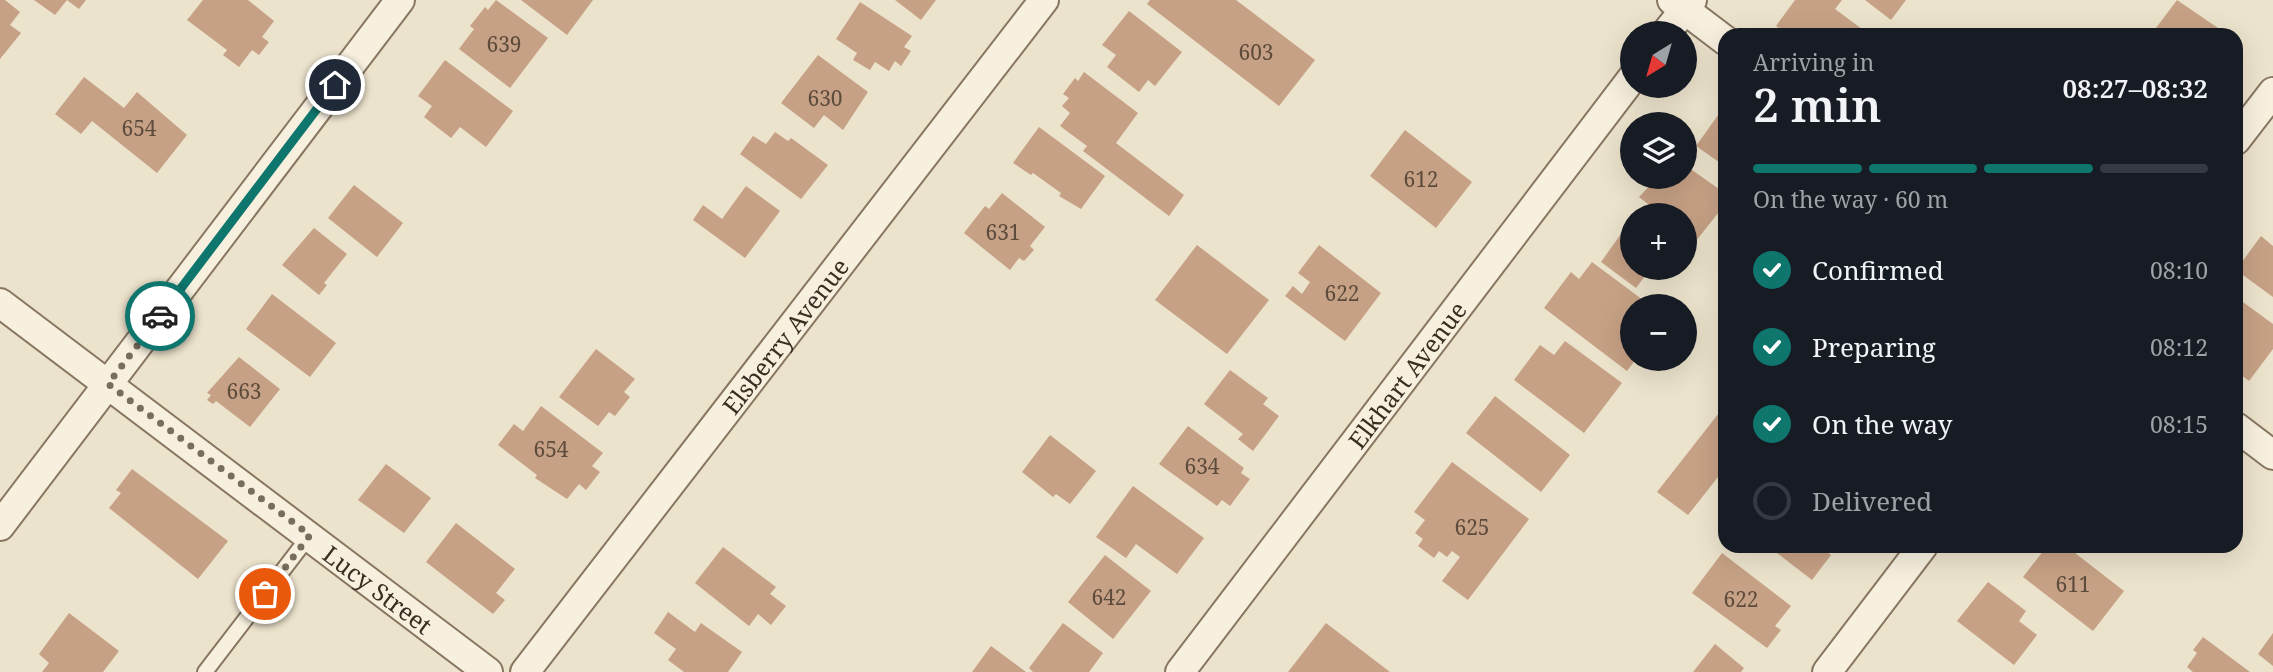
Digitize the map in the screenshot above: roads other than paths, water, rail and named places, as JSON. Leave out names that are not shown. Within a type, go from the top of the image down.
[{"type":"street","points":[[0,526],[400,0]]},
{"type":"street","name":"Elsberry Avenue","points":[[525,672],[1044,0]]},
{"type":"street","points":[[1673,21],[1683,3],[1718,34]]},
{"type":"street","points":[[2243,130],[2273,92]]},
{"type":"street","name":"Elkhart Avenue","points":[[1180,672],[1620,94]]},
{"type":"street","name":"Lucy Street","points":[[0,303],[488,672]]},
{"type":"street","points":[[2243,432],[2273,455]]},
{"type":"street","points":[[1827,672],[1918,553]]},
{"type":"lane","points":[[205,672],[310,535]]}]
